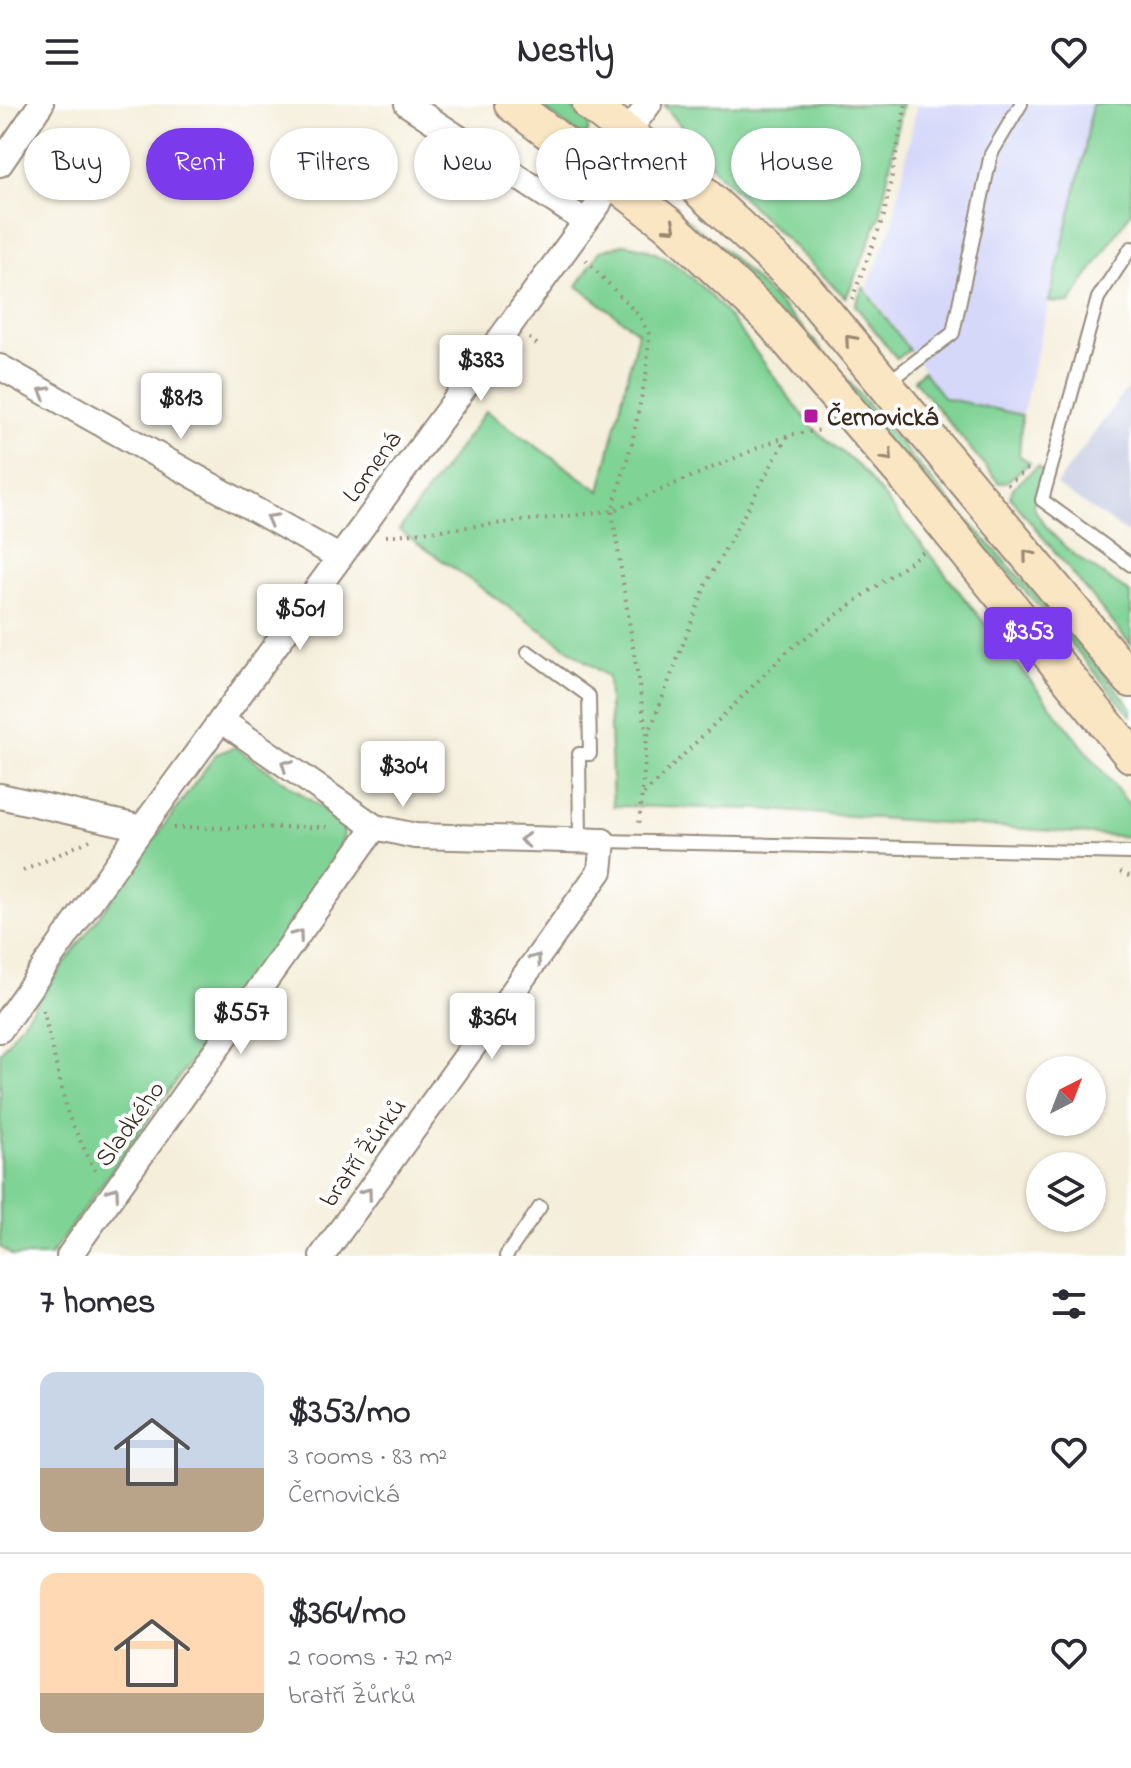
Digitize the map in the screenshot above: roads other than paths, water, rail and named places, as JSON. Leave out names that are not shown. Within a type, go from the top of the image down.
[{"type":"main road","points":[[512,104],[548,128]]},
{"type":"main road","points":[[590,104],[622,128]]},
{"type":"main road","points":[[643,200],[769,318],[904,475],[1131,755]]},
{"type":"main road","points":[[708,200],[804,287],[1131,680]]},
{"type":"street","points":[[0,164],[41,104]]},
{"type":"street","points":[[407,104],[585,221]]},
{"type":"street","name":"Lomená","points":[[634,128],[649,104]]},
{"type":"street","name":"Lomená","points":[[0,1030],[133,826],[221,720],[600,200]]},
{"type":"street","points":[[0,367],[344,550]]},
{"type":"street","points":[[221,720],[375,827],[415,836],[592,841]]},
{"type":"street","points":[[0,796],[133,826]]},
{"type":"street","name":"Sladkého","points":[[69,1256],[375,827]]},
{"type":"street","name":"bratří Žůrků","points":[[322,1256],[600,871],[592,841]]},
{"type":"lane","points":[[887,383],[953,333],[991,154],[1021,104]]},
{"type":"lane","points":[[1131,248],[1098,298],[1042,500],[1131,565]]},
{"type":"lane","points":[[528,652],[589,696],[590,754],[579,754],[592,841],[1131,853]]},
{"type":"lane","points":[[506,1256],[540,1207]]},
{"type":"place","name":"Černovická","points":[[811,416]]}]
